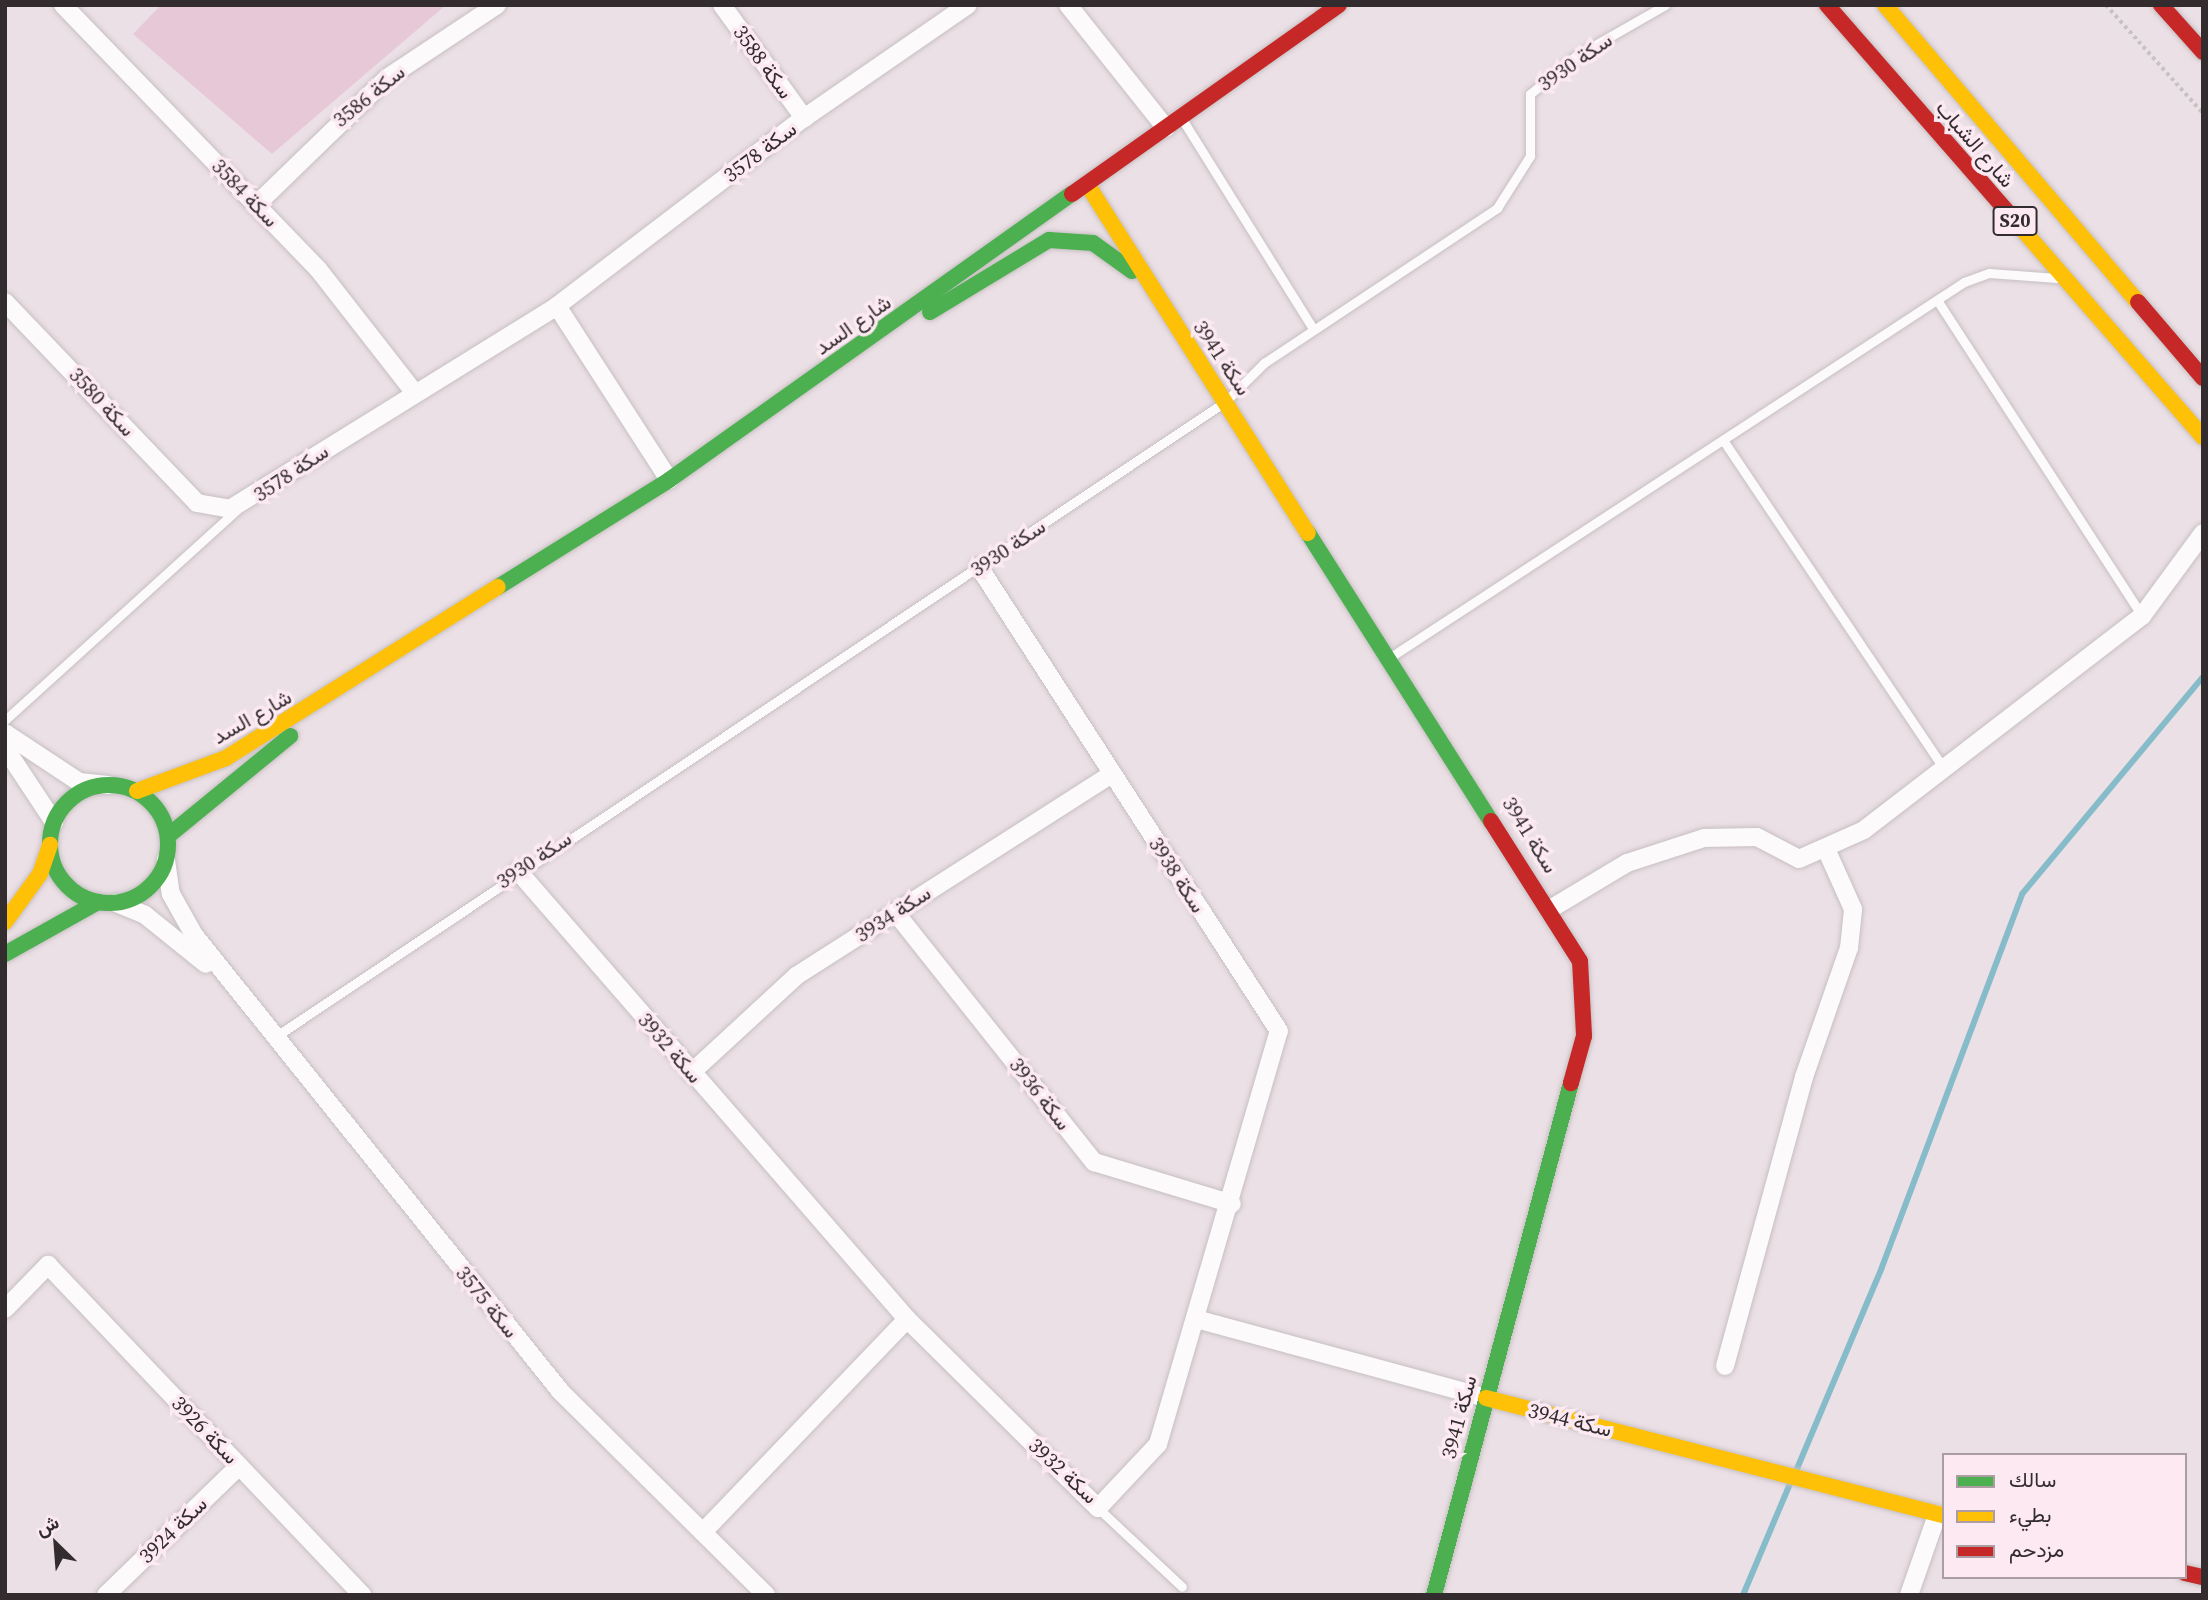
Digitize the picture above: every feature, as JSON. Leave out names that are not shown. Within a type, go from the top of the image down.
[{"type":"street","name":"سكة 3584","points":[[63,5],[318,269],[414,392]]},
{"type":"street","name":"سكة 3586","points":[[256,205],[387,78],[497,5]]},
{"type":"street","name":"سكة 3588","points":[[722,5],[804,118]]},
{"type":"street","name":"سكة 3578","points":[[197,503],[230,509],[243,504],[414,392],[558,306],[804,118],[968,5]]},
{"type":"street","points":[[1068,5],[1174,123]]},
{"type":"street","name":"شارع السد","points":[[137,791],[226,758],[382,665],[669,480],[1339,5]]},
{"type":"street","name":"شارع الشباب","points":[[1826,5],[2203,437]]},
{"type":"street","name":"شارع الشباب","points":[[1885,5],[2203,378]]},
{"type":"street","points":[[2161,5],[2203,52]]},
{"type":"street","name":"سكة 3941","points":[[1087,184],[1148,286],[1392,656],[1552,908],[1580,961],[1584,1036],[1434,1595]]},
{"type":"street","points":[[892,323],[949,304],[1036,246],[1065,237],[1111,253],[1148,286]]},
{"type":"street","name":"سكة 3580","points":[[5,302],[197,503]]},
{"type":"street","points":[[558,306],[669,480]]},
{"type":"street","points":[[1552,908],[1626,863],[1704,838],[1757,837],[1799,859],[1864,831],[2142,616],[2203,533]]},
{"type":"street","name":"سكة 3938","points":[[979,567],[1110,775],[1279,1031],[1232,1204]]},
{"type":"street","name":"شارع السد","points":[[168,836],[382,665]]},
{"type":"street","points":[[5,733],[79,782],[137,791],[152,804],[168,836],[166,860],[148,889],[107,902],[34,932],[5,954]]},
{"type":"street","points":[[5,748],[54,822]]},
{"type":"street","name":"سكة 3934","points":[[691,1073],[796,976],[1110,775]]},
{"type":"street","points":[[5,922],[40,874],[50,845],[54,822],[76,796],[108,786]]},
{"type":"street","points":[[50,845],[69,888],[107,902]]},
{"type":"street","points":[[1725,1366],[1804,1077],[1849,947],[1853,909],[1826,849]]},
{"type":"street","name":"سكة 3575","points":[[166,860],[171,894],[232,987],[561,1392],[766,1595]]},
{"type":"street","name":"سكة 3932","points":[[518,871],[691,1073],[908,1319],[1098,1508],[1158,1444],[1232,1204]]},
{"type":"street","name":"سكة 3575","points":[[107,902],[145,915],[232,987]]},
{"type":"street","name":"سكة 3936","points":[[895,912],[1094,1162],[1232,1204]]},
{"type":"street","name":"سكة 3926","points":[[5,1309],[48,1265],[362,1595]]},
{"type":"street","points":[[703,1532],[908,1319]]},
{"type":"street","name":"سكة 3944","points":[[1196,1319],[1486,1398],[1940,1516]]},
{"type":"street","name":"سكة 3924","points":[[106,1595],[239,1466]]},
{"type":"street","points":[[1909,1595],[1940,1516]]},
{"type":"lane","name":"سكة 3930","points":[[273,1038],[518,871],[1226,401],[1264,363],[1497,208],[1530,156],[1530,94],[1576,56],[1665,5]]},
{"type":"lane","points":[[1174,123],[1313,329]]},
{"type":"lane","points":[[1392,656],[1937,300],[1989,273],[2065,279]]},
{"type":"lane","points":[[1937,300],[2142,616]]},
{"type":"lane","points":[[1723,440],[1943,768]]},
{"type":"lane","points":[[5,720],[243,504]]},
{"type":"lane","points":[[1098,1508],[1182,1587]]},
{"type":"path","points":[[2106,5],[2203,113]]},
{"type":"shaded area","points":[[161,5],[446,5],[272,154],[133,34]]},
{"type":"waterway","points":[[1796,1471],[1882,1267],[2022,894],[2203,677]]},
{"type":"waterway","points":[[1743,1595],[1790,1484]]},
{"type":"traffic: fast","points":[[498,587],[669,480],[1072,194]]},
{"type":"traffic: fast","points":[[930,312],[1049,240],[1093,243],[1132,271]]},
{"type":"traffic: fast","points":[[1308,533],[1491,821]]},
{"type":"traffic: fast","points":[[168,836],[290,736]]},
{"type":"traffic: fast","points":[[109,785],[120,786],[142,795],[158,811],[167,833],[168,844],[167,855],[158,877],[142,893],[120,902],[109,903],[98,902],[76,893],[60,877],[51,855],[50,844],[51,833],[60,811],[76,795],[98,786],[109,785]]},
{"type":"traffic: fast","points":[[5,954],[98,902]]},
{"type":"traffic: fast","points":[[1434,1595],[1571,1083]]},
{"type":"traffic: slow","points":[[1885,5],[2138,302]]},
{"type":"traffic: slow","points":[[1087,184],[1308,533]]},
{"type":"traffic: slow","points":[[2016,222],[2203,437]]},
{"type":"traffic: slow","points":[[137,791],[226,758],[498,587]]},
{"type":"traffic: slow","points":[[5,922],[40,874],[50,845]]},
{"type":"traffic: slow","points":[[1486,1398],[1942,1515]]},
{"type":"traffic: jam","points":[[1072,194],[1339,5]]},
{"type":"traffic: jam","points":[[1827,5],[2016,222]]},
{"type":"traffic: jam","points":[[2161,5],[2203,52]]},
{"type":"traffic: jam","points":[[2138,302],[2203,378]]},
{"type":"traffic: jam","points":[[1491,821],[1580,961],[1584,1036],[1571,1083]]},
{"type":"traffic: jam","points":[[2187,1573],[2203,1577]]}]
